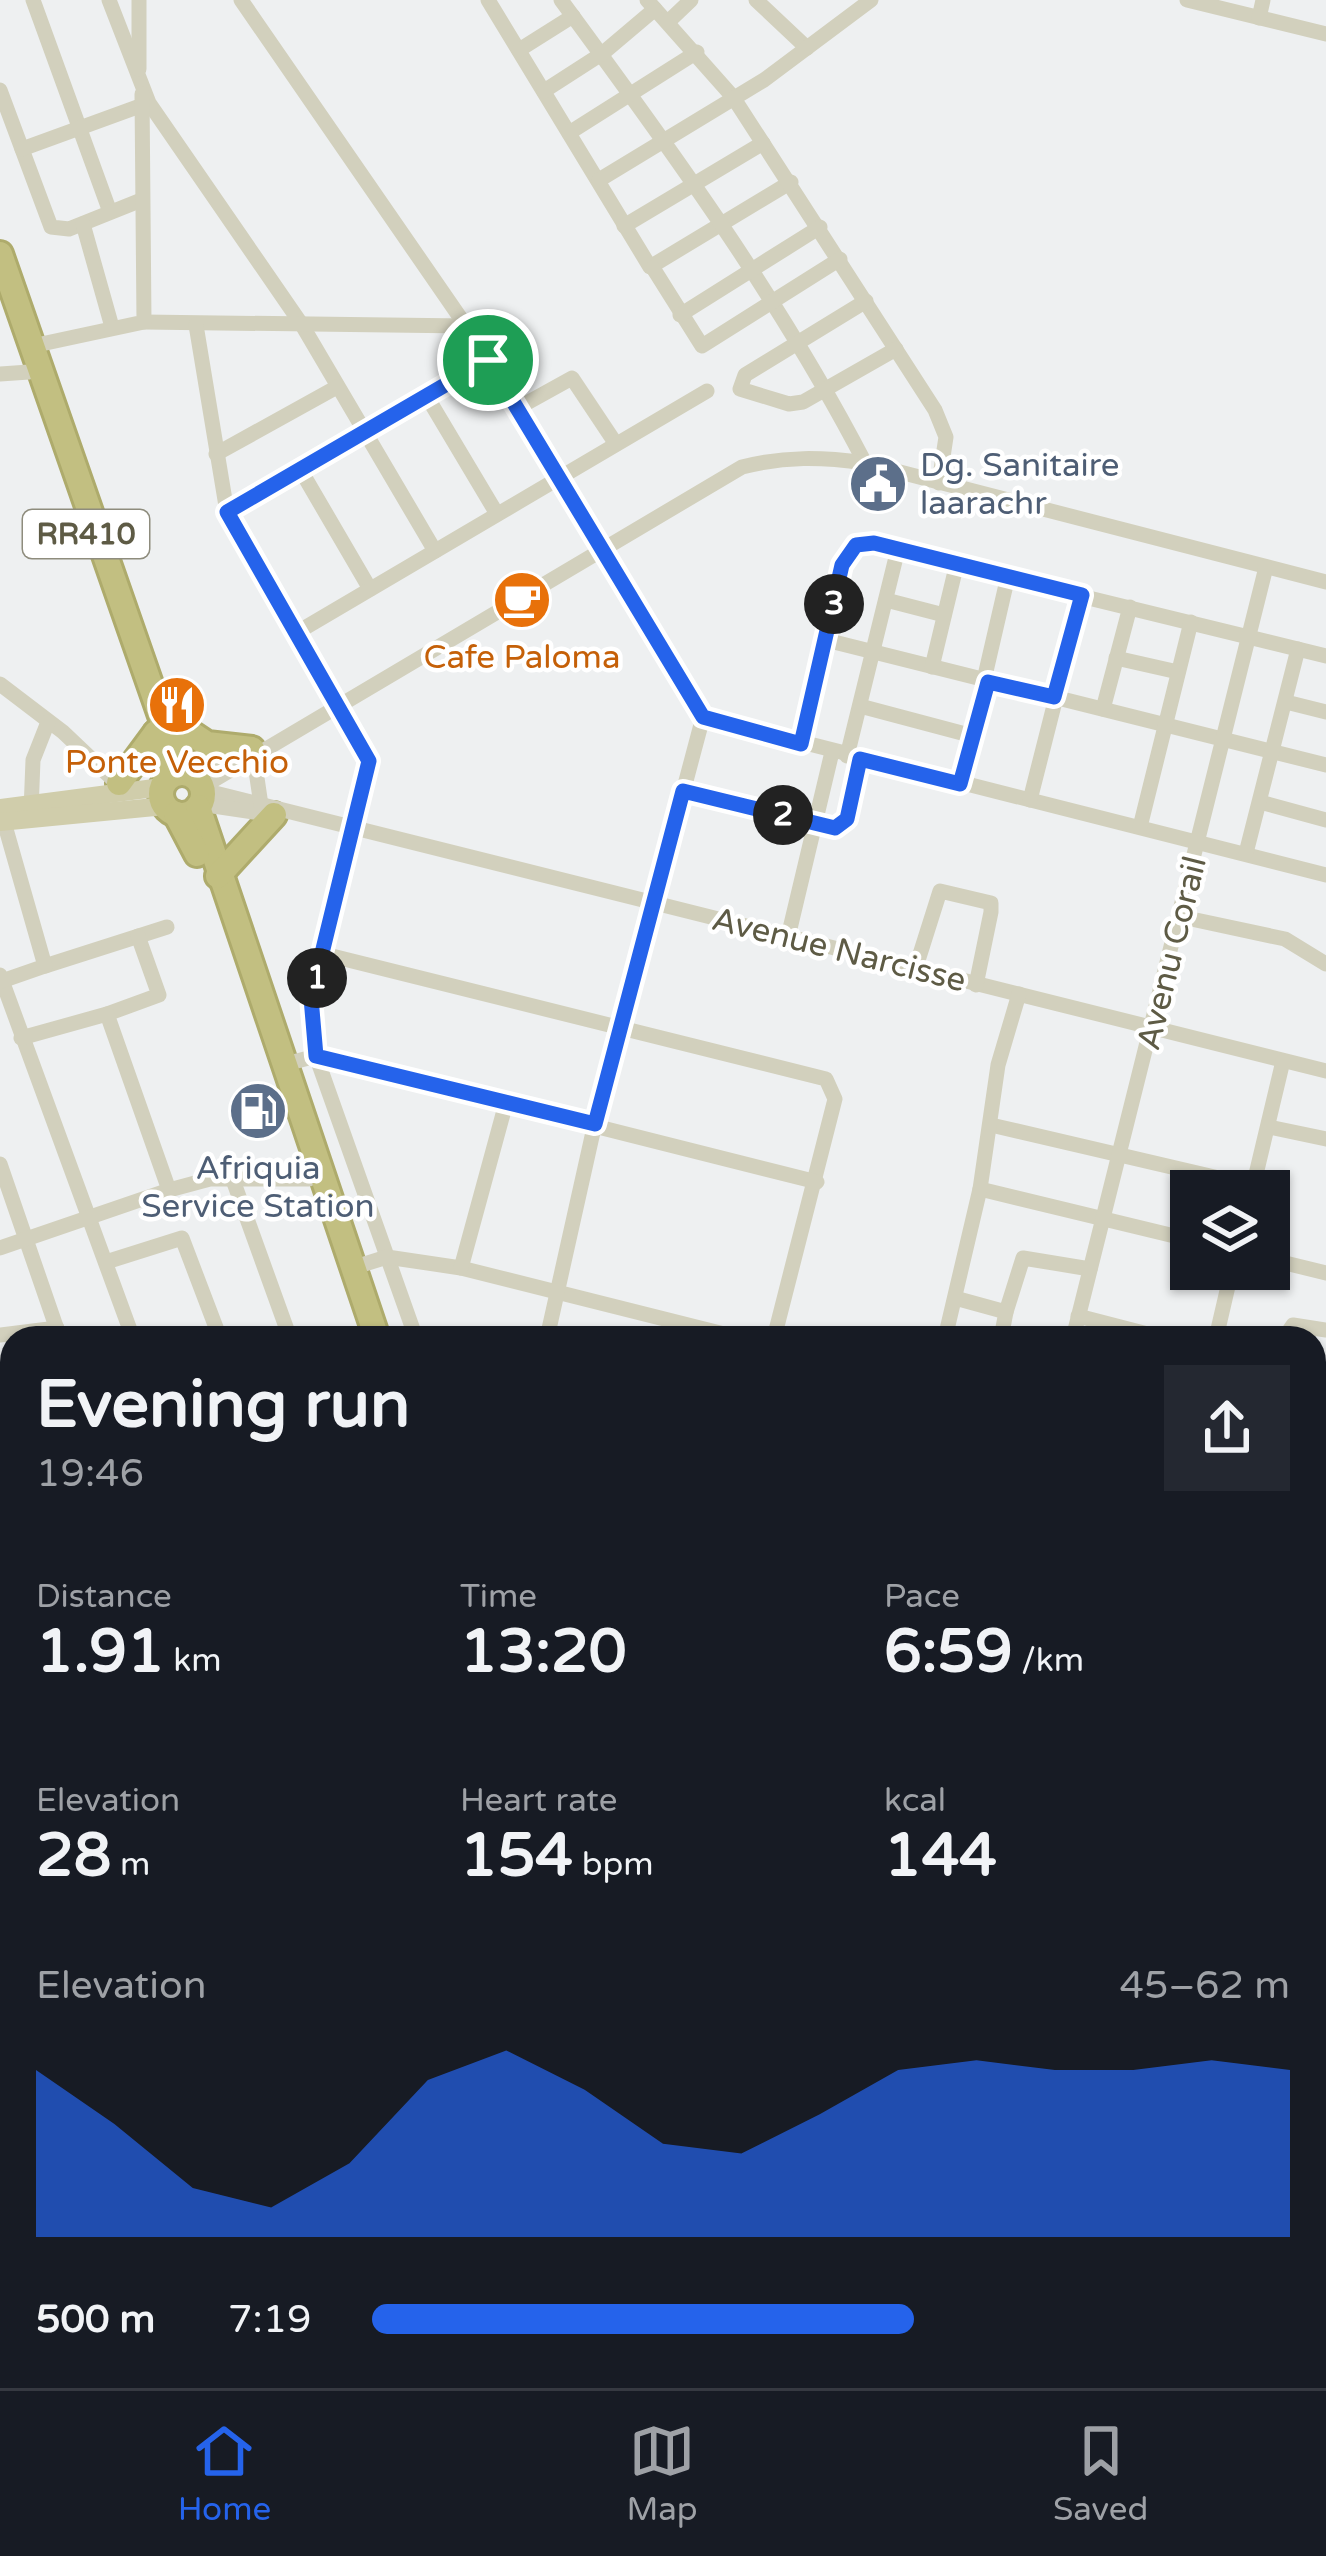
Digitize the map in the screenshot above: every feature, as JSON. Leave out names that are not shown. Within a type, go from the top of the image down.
[{"type":"highway","name":"RR410","points":[[0,254],[31,359],[158,723],[218,876],[373,1326]]},
{"type":"highway","name":"RR410","points":[[0,290],[31,359]]},
{"type":"highway","points":[[122,789],[158,723],[207,744],[259,748]]},
{"type":"highway","name":"RR410","points":[[185,793],[196,851],[359,1326]]},
{"type":"highway","points":[[218,876],[272,811]]},
{"type":"main road","points":[[1,817],[122,789],[185,793]]},
{"type":"main road","points":[[31,811],[185,793]]},
{"type":"street","points":[[33,0],[110,212]]},
{"type":"street","points":[[109,0],[140,92],[302,325],[435,551]]},
{"type":"street","points":[[139,0],[145,322]]},
{"type":"street","points":[[241,0],[488,360],[703,717],[1326,875]]},
{"type":"street","points":[[488,0],[702,346],[840,259]]},
{"type":"street","points":[[561,0],[665,140],[826,389],[865,463]]},
{"type":"street","points":[[668,22],[691,0]]},
{"type":"street","points":[[756,0],[807,48]]},
{"type":"street","points":[[599,180],[807,48],[847,6],[871,0]]},
{"type":"street","points":[[1187,0],[1326,34]]},
{"type":"street","points":[[1259,18],[1263,0]]},
{"type":"street","points":[[544,92],[603,53],[651,4],[733,97],[941,423],[946,443],[939,482]]},
{"type":"street","points":[[520,50],[573,16]]},
{"type":"street","points":[[569,133],[697,52]]},
{"type":"street","points":[[0,90],[51,227],[62,230],[83,224],[140,201]]},
{"type":"street","points":[[22,149],[79,129],[140,92]]},
{"type":"street","points":[[624,226],[763,142]]},
{"type":"street","points":[[652,268],[791,182]]},
{"type":"street","points":[[83,224],[112,327]]},
{"type":"street","points":[[680,315],[820,227]]},
{"type":"street","points":[[866,301],[745,375],[740,389],[789,404],[896,349]]},
{"type":"street","points":[[0,374],[112,327],[145,322],[466,326]]},
{"type":"street","points":[[196,325],[227,512],[369,761],[356,830],[311,998],[316,1056],[412,1326]]},
{"type":"street","points":[[227,512],[488,360]]},
{"type":"street","points":[[516,409],[572,378],[616,444]]},
{"type":"street","points":[[216,454],[337,387]]},
{"type":"street","points":[[296,633],[707,391]]},
{"type":"street","points":[[426,395],[497,514]]},
{"type":"street","points":[[185,793],[742,467],[795,458],[865,463],[1326,582]]},
{"type":"street","points":[[300,469],[370,590]]},
{"type":"street","points":[[801,744],[846,554],[863,543],[1326,656]]},
{"type":"street","points":[[788,937],[815,823],[846,756],[898,549]]},
{"type":"street","points":[[932,668],[956,563]]},
{"type":"street","name":"Avenu Corail","points":[[1076,1326],[1182,917],[1266,567]]},
{"type":"street","points":[[960,784],[988,682],[1008,576]]},
{"type":"street","points":[[1030,800],[1082,595]]},
{"type":"street","points":[[886,600],[944,615]]},
{"type":"street","points":[[1103,710],[1130,607]]},
{"type":"street","points":[[1140,827],[1191,622]]},
{"type":"street","points":[[826,640],[1326,765]]},
{"type":"street","points":[[1246,854],[1298,650]]},
{"type":"street","points":[[1116,658],[1178,672]]},
{"type":"street","points":[[0,684],[122,789]]},
{"type":"street","points":[[1286,702],[1326,712]]},
{"type":"street","points":[[860,706],[973,736]]},
{"type":"street","points":[[551,1326],[595,1124],[703,717]]},
{"type":"street","points":[[31,811],[33,760],[48,722]]},
{"type":"street","points":[[259,748],[256,771],[272,811]]},
{"type":"street","points":[[683,791],[835,828],[844,824],[846,756]]},
{"type":"street","name":"Avenue Narcisse","points":[[185,793],[356,830],[1326,1071]]},
{"type":"street","points":[[1260,802],[1326,820]]},
{"type":"street","points":[[1,817],[45,966]]},
{"type":"street","points":[[915,970],[940,891],[982,897],[991,902],[991,912],[976,985]]},
{"type":"street","points":[[1182,917],[1286,939],[1326,964]]},
{"type":"street","points":[[129,1326],[1,978],[167,926]]},
{"type":"street","points":[[21,1037],[107,1015],[159,994],[138,936]]},
{"type":"street","points":[[324,954],[826,1079],[835,1100],[818,1182],[777,1326]]},
{"type":"street","points":[[948,1326],[980,1189],[980,1161],[992,1125],[998,1065],[1018,994]]},
{"type":"street","points":[[107,1015],[169,1190]]},
{"type":"street","points":[[282,1065],[316,1056],[818,1182]]},
{"type":"street","points":[[1258,1170],[1283,1060]]},
{"type":"street","points":[[461,1268],[506,1102]]},
{"type":"street","points":[[992,1125],[1183,1170]]},
{"type":"street","points":[[1269,1127],[1326,1139]]},
{"type":"street","points":[[0,1164],[7,1206],[26,1238],[56,1326]]},
{"type":"street","points":[[0,1248],[195,1181],[308,1178]]},
{"type":"street","points":[[232,1180],[286,1326]]},
{"type":"street","points":[[980,1189],[1170,1235]]},
{"type":"street","points":[[106,1262],[182,1238],[215,1326]]},
{"type":"street","points":[[352,1268],[387,1257],[461,1268],[694,1326]]},
{"type":"street","points":[[1003,1326],[1023,1258],[1090,1268]]},
{"type":"street","points":[[1290,1265],[1326,1274]]},
{"type":"street","points":[[1219,1326],[1227,1290]]},
{"type":"street","points":[[955,1298],[1006,1312]]},
{"type":"street","points":[[653,1326],[655,1316]]},
{"type":"street","points":[[1078,1316],[1117,1326]]},
{"type":"place","name":"Dg. Sanitaire laarachr","points":[[878,484]]},
{"type":"place","name":"Cafe Paloma","points":[[522,600]]},
{"type":"place","name":"Ponte Vecchio","points":[[177,705]]},
{"type":"place","name":"Afriquia Service Station","points":[[258,1111]]},
{"type":"route","points":[[488,360],[703,717],[801,744],[842,565],[856,545],[874,543],[1082,595],[1054,697],[988,682],[960,784],[860,759],[847,819],[835,828],[683,791],[595,1124],[316,1056],[311,998],[368,781],[369,761],[227,512],[488,360]]}]
